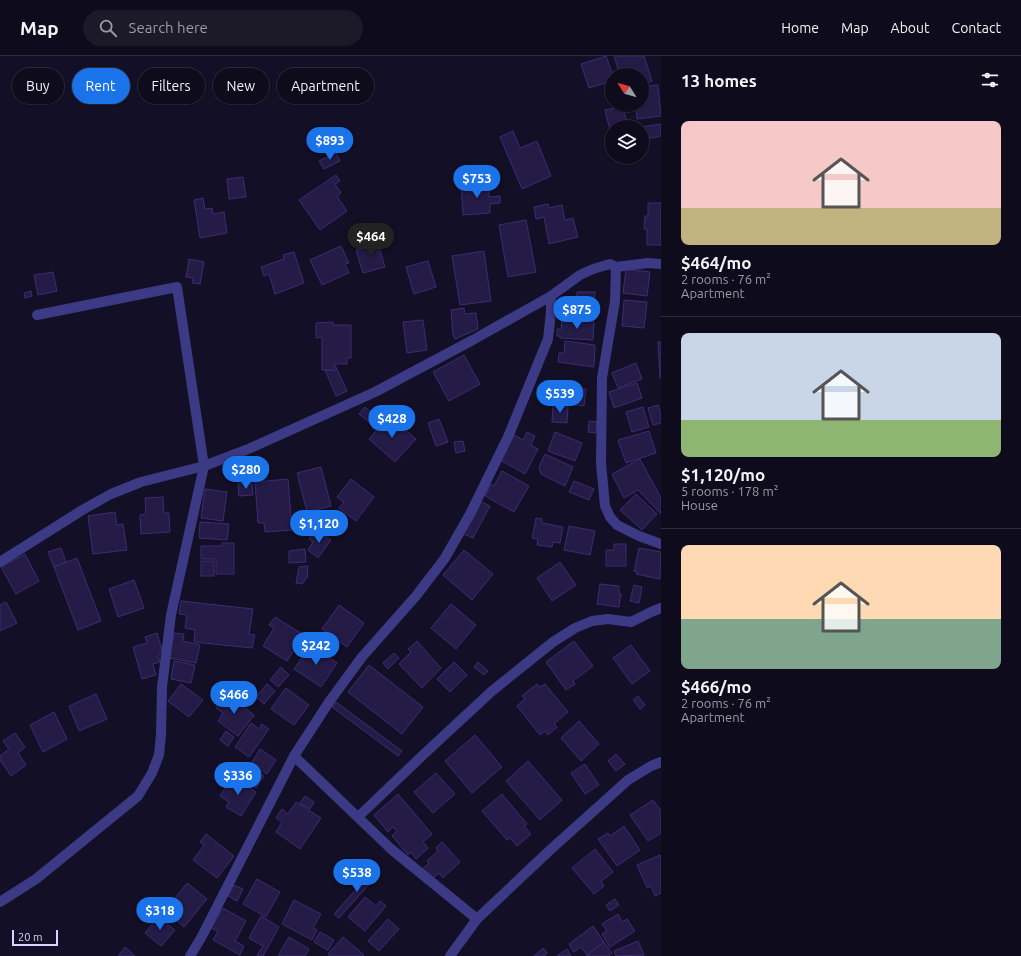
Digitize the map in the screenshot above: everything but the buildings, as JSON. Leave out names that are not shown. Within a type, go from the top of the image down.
[{"type":"street","points":[[0,562],[84,509],[111,494],[141,482],[204,466],[246,450],[376,392],[551,296],[580,275],[593,268],[610,264],[616,267],[648,263],[661,264]]},
{"type":"street","points":[[616,267],[615,301],[602,378],[601,463],[605,506],[610,517],[621,527],[639,536],[661,544]]},
{"type":"street","points":[[0,902],[36,879],[111,820],[138,796],[152,773],[160,749],[162,687],[171,615],[204,466],[177,287],[37,315]]},
{"type":"street","points":[[190,956],[201,938],[294,756],[362,657],[416,596],[445,558],[470,514],[508,437],[548,339],[551,296]]},
{"type":"street","points":[[358,817],[492,691],[553,642],[575,628],[592,621],[608,619],[631,622],[661,608]]},
{"type":"street","points":[[294,756],[391,849],[477,919]]},
{"type":"street","points":[[450,956],[477,919],[548,851],[628,780],[651,766],[661,762]]}]
